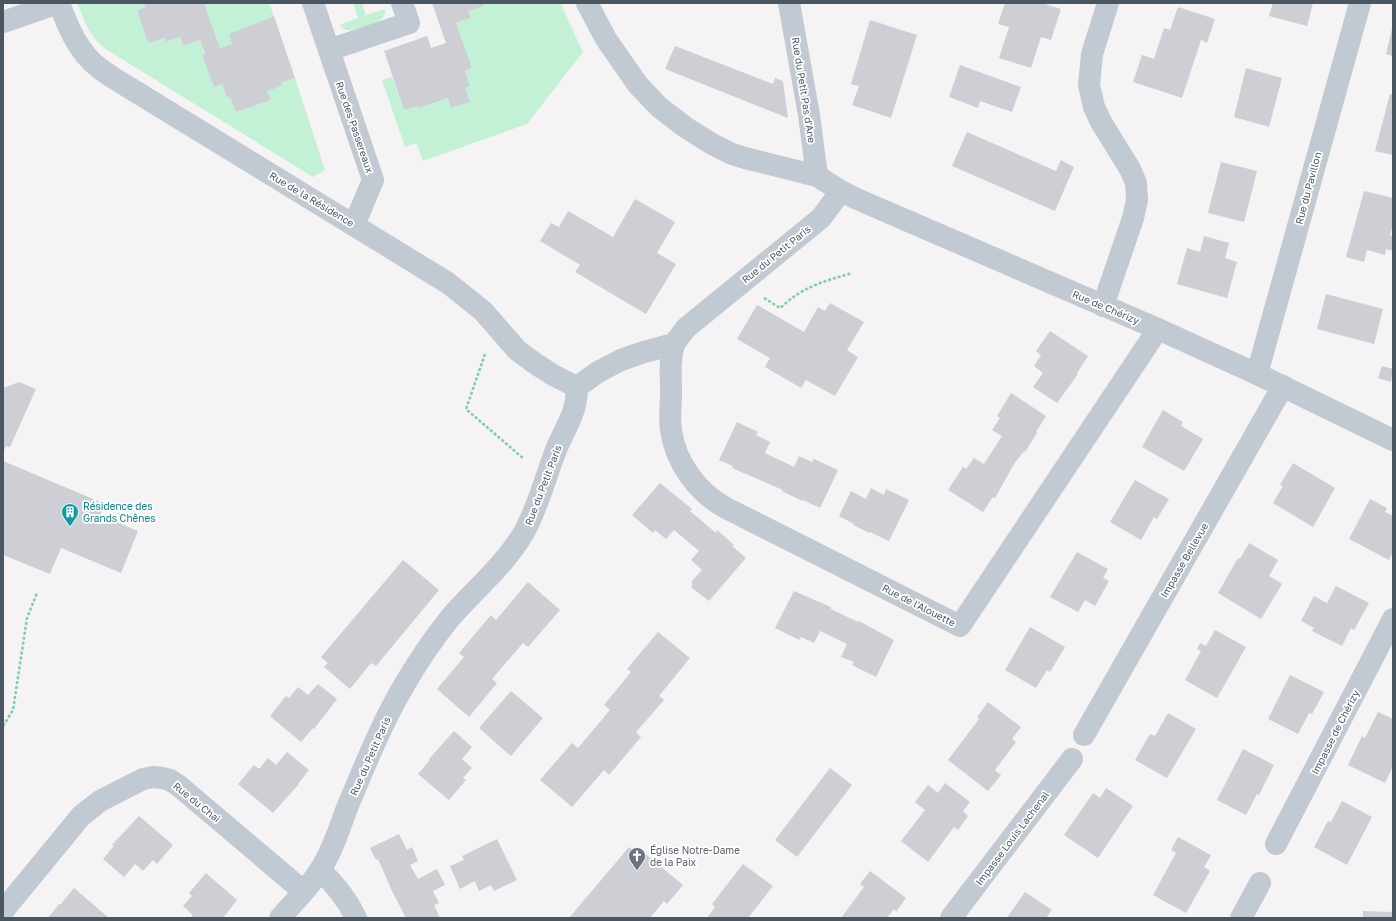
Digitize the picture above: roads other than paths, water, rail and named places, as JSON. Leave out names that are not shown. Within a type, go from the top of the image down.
[{"type":"street","points":[[3,22],[58,3]]},
{"type":"street","name":"Rue de la Résidence","points":[[58,3],[69,30],[83,52],[98,68],[448,283],[466,296],[482,311],[516,350],[553,375],[577,387]]},
{"type":"street","name":"Rue des Passereaux","points":[[313,3],[373,180],[354,225]]},
{"type":"street","points":[[329,50],[409,23],[402,3]]},
{"type":"street","name":"Rue de Chérizy","points":[[586,3],[606,39],[638,85],[659,107],[684,127],[712,144],[732,154],[745,158],[817,176],[841,191],[1258,374],[1393,440]]},
{"type":"street","name":"Rue du Petit Pas d'Ane","points":[[789,3],[809,116],[817,176]]},
{"type":"street","points":[[1103,306],[1133,218],[1137,200],[1136,184],[1130,169],[1101,122],[1094,107],[1089,85],[1092,54],[1108,3]]},
{"type":"street","name":"Rue du Pavillon","points":[[1258,374],[1360,3]]},
{"type":"street","name":"Rue du Petit Paris","points":[[674,344],[686,328],[821,218],[841,191]]},
{"type":"street","name":"Rue de l'Alouette","points":[[674,344],[671,352],[670,366],[670,430],[677,453],[696,485],[704,493],[715,502],[726,508],[960,626],[1158,329]]},
{"type":"street","points":[[577,387],[598,372],[621,360],[674,344]]},
{"type":"street","name":"Impasse Bellevue","points":[[1084,735],[1283,386]]},
{"type":"street","name":"Rue du Petit Paris","points":[[280,918],[320,870],[329,853],[371,751],[406,682],[426,651],[450,619],[508,554],[523,534],[533,514],[557,446],[574,411],[577,399],[577,387]]},
{"type":"street","name":"Impasse de Chérizy","points":[[1276,844],[1393,619]]},
{"type":"street","name":"Impasse Louis Lachenal","points":[[951,918],[1072,759]]},
{"type":"street","name":"Rue du Chai","points":[[3,911],[81,816],[100,801],[143,780],[153,777],[170,780],[180,786],[303,891]]},
{"type":"street","points":[[320,870],[341,892],[356,918]]},
{"type":"street","points":[[1241,918],[1260,883]]},
{"type":"place","name":"Résidence des Grands Chênes","points":[[70,527]]},
{"type":"place","name":"Église Notre-Dame de la Paix","points":[[637,871]]}]
